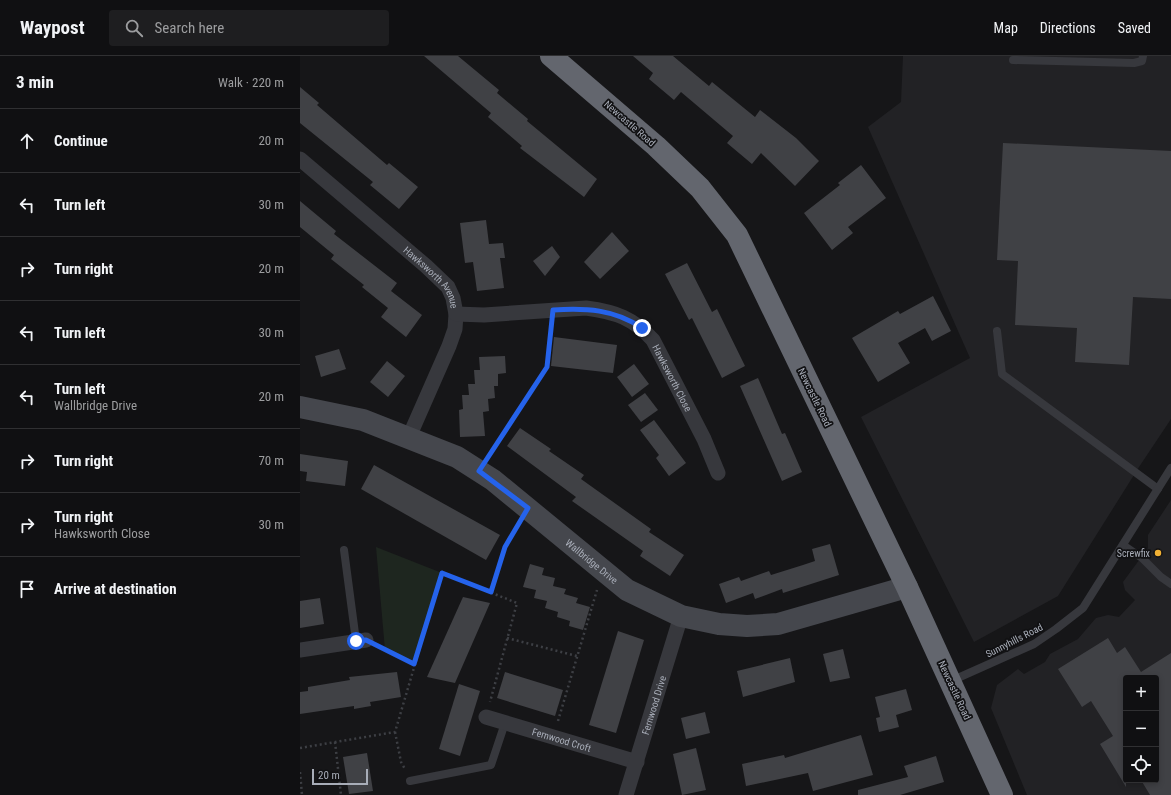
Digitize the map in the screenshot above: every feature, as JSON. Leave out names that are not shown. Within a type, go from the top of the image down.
[{"type":"highway","name":"Newcastle Road","points":[[557,58],[656,146],[700,188],[737,235],[907,587],[1002,795]]},
{"type":"street","name":"Hawksworth Avenue","points":[[300,159],[426,266],[448,287],[453,298],[456,314],[454,329],[449,346],[409,437]]},
{"type":"street","name":"Hawksworth Close","points":[[456,314],[484,315],[586,308],[602,310],[630,320],[642,328],[653,340],[704,439],[718,473]]},
{"type":"street","name":"Wallbridge Drive","points":[[300,407],[363,420],[457,457],[479,471],[528,508],[627,590],[680,616],[733,625],[778,624],[907,587]]},
{"type":"street","name":"Fernwood Drive","points":[[626,795],[680,616]]},
{"type":"street","points":[[300,650],[361,641]]},
{"type":"street","name":"Fernwood Croft","points":[[486,717],[637,762]]},
{"type":"lane","points":[[1013,60],[1134,63],[1142,61],[1143,56]]},
{"type":"lane","points":[[996,331],[1002,374],[1158,489]]},
{"type":"lane","name":"Sunnyhills Road","points":[[951,681],[1034,644],[1083,608],[1171,468]]},
{"type":"lane","points":[[1123,545],[1142,558],[1161,577],[1171,584]]},
{"type":"lane","points":[[344,550],[361,641]]},
{"type":"lane","points":[[410,781],[491,765],[505,723]]},
{"type":"path","points":[[479,471],[547,367],[553,310]]},
{"type":"path","points":[[491,592],[505,547],[528,508]]},
{"type":"path","points":[[553,737],[603,570]]},
{"type":"path","points":[[410,781],[401,762],[395,732],[442,573],[517,603],[486,717]]},
{"type":"path","points":[[507,638],[577,656]]},
{"type":"path","points":[[361,641],[414,664]]},
{"type":"path","points":[[300,748],[395,732]]},
{"type":"path","points":[[335,742],[342,795]]},
{"type":"path","points":[[300,772],[302,795]]},
{"type":"shaded area","points":[[903,56],[1171,56],[1171,419],[1058,596],[974,642],[861,417],[970,358],[868,127],[901,102]]},
{"type":"shaded area","points":[[1171,500],[1171,795],[1027,795],[991,708],[997,685],[1018,669],[1024,674],[1045,662],[1050,654],[1078,639],[1096,618],[1108,615],[1119,617],[1135,600],[1125,590],[1123,582],[1148,548],[1148,535]]},
{"type":"shaded area","points":[[376,547],[442,573],[414,664],[385,650]]},
{"type":"building","points":[[424,56],[458,56],[499,90],[497,93],[528,119],[527,121],[597,179],[584,197],[520,148],[522,146],[488,117],[491,113]]},
{"type":"building","points":[[633,56],[673,56],[709,86],[712,82],[755,117],[760,110],[796,138],[819,161],[795,186],[761,153],[752,164],[727,143],[733,136],[681,92],[674,100],[649,79],[653,73]]},
{"type":"building","points":[[300,87],[319,103],[317,105],[387,165],[389,163],[418,187],[399,209],[370,185],[373,182],[300,123]]},
{"type":"building","points":[[1003,143],[1171,151],[1171,299],[1133,297],[1129,365],[1075,362],[1077,328],[1015,325],[1018,261],[997,260]]},
{"type":"building","points":[[861,165],[886,198],[848,227],[853,233],[832,250],[804,213],[840,185],[838,183]]},
{"type":"building","points":[[300,201],[336,231],[334,234],[397,283],[391,291],[422,315],[406,337],[381,317],[388,308],[362,287],[364,285],[331,259],[334,255],[300,227]]},
{"type":"building","points":[[486,220],[489,244],[503,243],[505,258],[500,258],[504,288],[477,291],[473,262],[465,263],[460,223]]},
{"type":"building","points":[[612,232],[629,251],[600,279],[584,262]]},
{"type":"building","points":[[552,246],[560,257],[545,276],[533,261]]},
{"type":"building","points":[[687,263],[712,312],[717,309],[745,366],[722,378],[692,318],[689,320],[665,274]]},
{"type":"building","points":[[933,296],[951,331],[932,341],[925,328],[898,343],[910,363],[878,382],[852,338],[898,311],[900,314]]},
{"type":"building","points":[[554,337],[617,345],[613,373],[551,366]]},
{"type":"building","points":[[339,349],[346,369],[321,377],[315,356]]},
{"type":"building","points":[[505,356],[506,373],[498,374],[498,386],[494,386],[495,398],[488,399],[489,411],[483,412],[485,436],[460,437],[459,410],[463,409],[462,395],[469,395],[468,384],[475,384],[474,370],[480,370],[479,357]]},
{"type":"building","points":[[387,361],[405,376],[388,397],[370,382]]},
{"type":"building","points":[[634,364],[649,384],[632,397],[617,377]]},
{"type":"building","points":[[758,378],[782,434],[785,433],[802,472],[782,481],[740,386]]},
{"type":"building","points":[[645,393],[658,410],[641,422],[628,405]]},
{"type":"building","points":[[654,420],[686,463],[669,476],[656,458],[659,455],[640,430]]},
{"type":"building","points":[[520,428],[551,449],[549,451],[584,475],[581,479],[651,529],[649,532],[684,555],[670,576],[640,556],[643,551],[572,501],[576,497],[507,446]]},
{"type":"building","points":[[300,454],[348,461],[345,486],[306,481],[307,472],[300,471]]},
{"type":"building","points":[[374,465],[500,535],[486,560],[361,489]]},
{"type":"building","points":[[830,544],[839,575],[783,593],[782,589],[755,599],[753,593],[726,603],[719,584],[739,577],[741,581],[769,571],[771,575],[815,561],[812,549]]},
{"type":"building","points":[[530,564],[544,568],[542,575],[555,578],[553,586],[566,589],[564,594],[578,598],[576,603],[590,607],[583,630],[569,626],[570,621],[557,617],[558,612],[545,608],[547,601],[534,598],[536,590],[523,587]]},
{"type":"building","points":[[463,597],[490,603],[455,683],[427,677]]},
{"type":"building","points":[[320,598],[324,624],[300,628],[300,601]]},
{"type":"building","points":[[618,631],[644,640],[616,733],[589,725]]},
{"type":"building","points":[[1108,638],[1117,653],[1125,647],[1141,672],[1171,653],[1171,795],[1150,795],[1143,783],[1159,783],[1159,675],[1123,675],[1123,782],[1100,744],[1113,736],[1091,701],[1082,707],[1058,669]]},
{"type":"building","points":[[843,649],[850,678],[830,682],[823,654]]},
{"type":"building","points":[[790,658],[795,682],[743,697],[737,671]]},
{"type":"building","points":[[397,672],[401,697],[370,702],[371,706],[354,709],[354,706],[300,714],[300,692],[308,691],[308,687],[350,680],[349,677]]},
{"type":"building","points":[[505,672],[563,690],[555,716],[497,698]]},
{"type":"building","points":[[459,684],[480,691],[460,756],[439,749]]},
{"type":"building","points":[[906,689],[912,710],[896,715],[899,727],[879,732],[876,718],[880,717],[875,697]]},
{"type":"building","points":[[705,712],[710,733],[686,739],[681,718]]},
{"type":"building","points":[[861,735],[873,775],[813,791],[808,773],[746,786],[742,764],[784,755],[785,758]]},
{"type":"building","points":[[696,748],[706,790],[682,795],[673,754]]},
{"type":"building","points":[[367,753],[373,791],[349,794],[343,757]]},
{"type":"building","points":[[936,756],[944,782],[900,795],[858,795],[858,790],[908,777],[904,766]]},
{"type":"place","name":"Screwfix","points":[[1158,553]]},
{"type":"route","points":[[356,641],[366,640],[414,664],[442,573],[491,592],[505,547],[528,508],[493,480],[479,471],[547,367],[553,310],[586,308],[602,310],[617,314],[642,328]]}]
